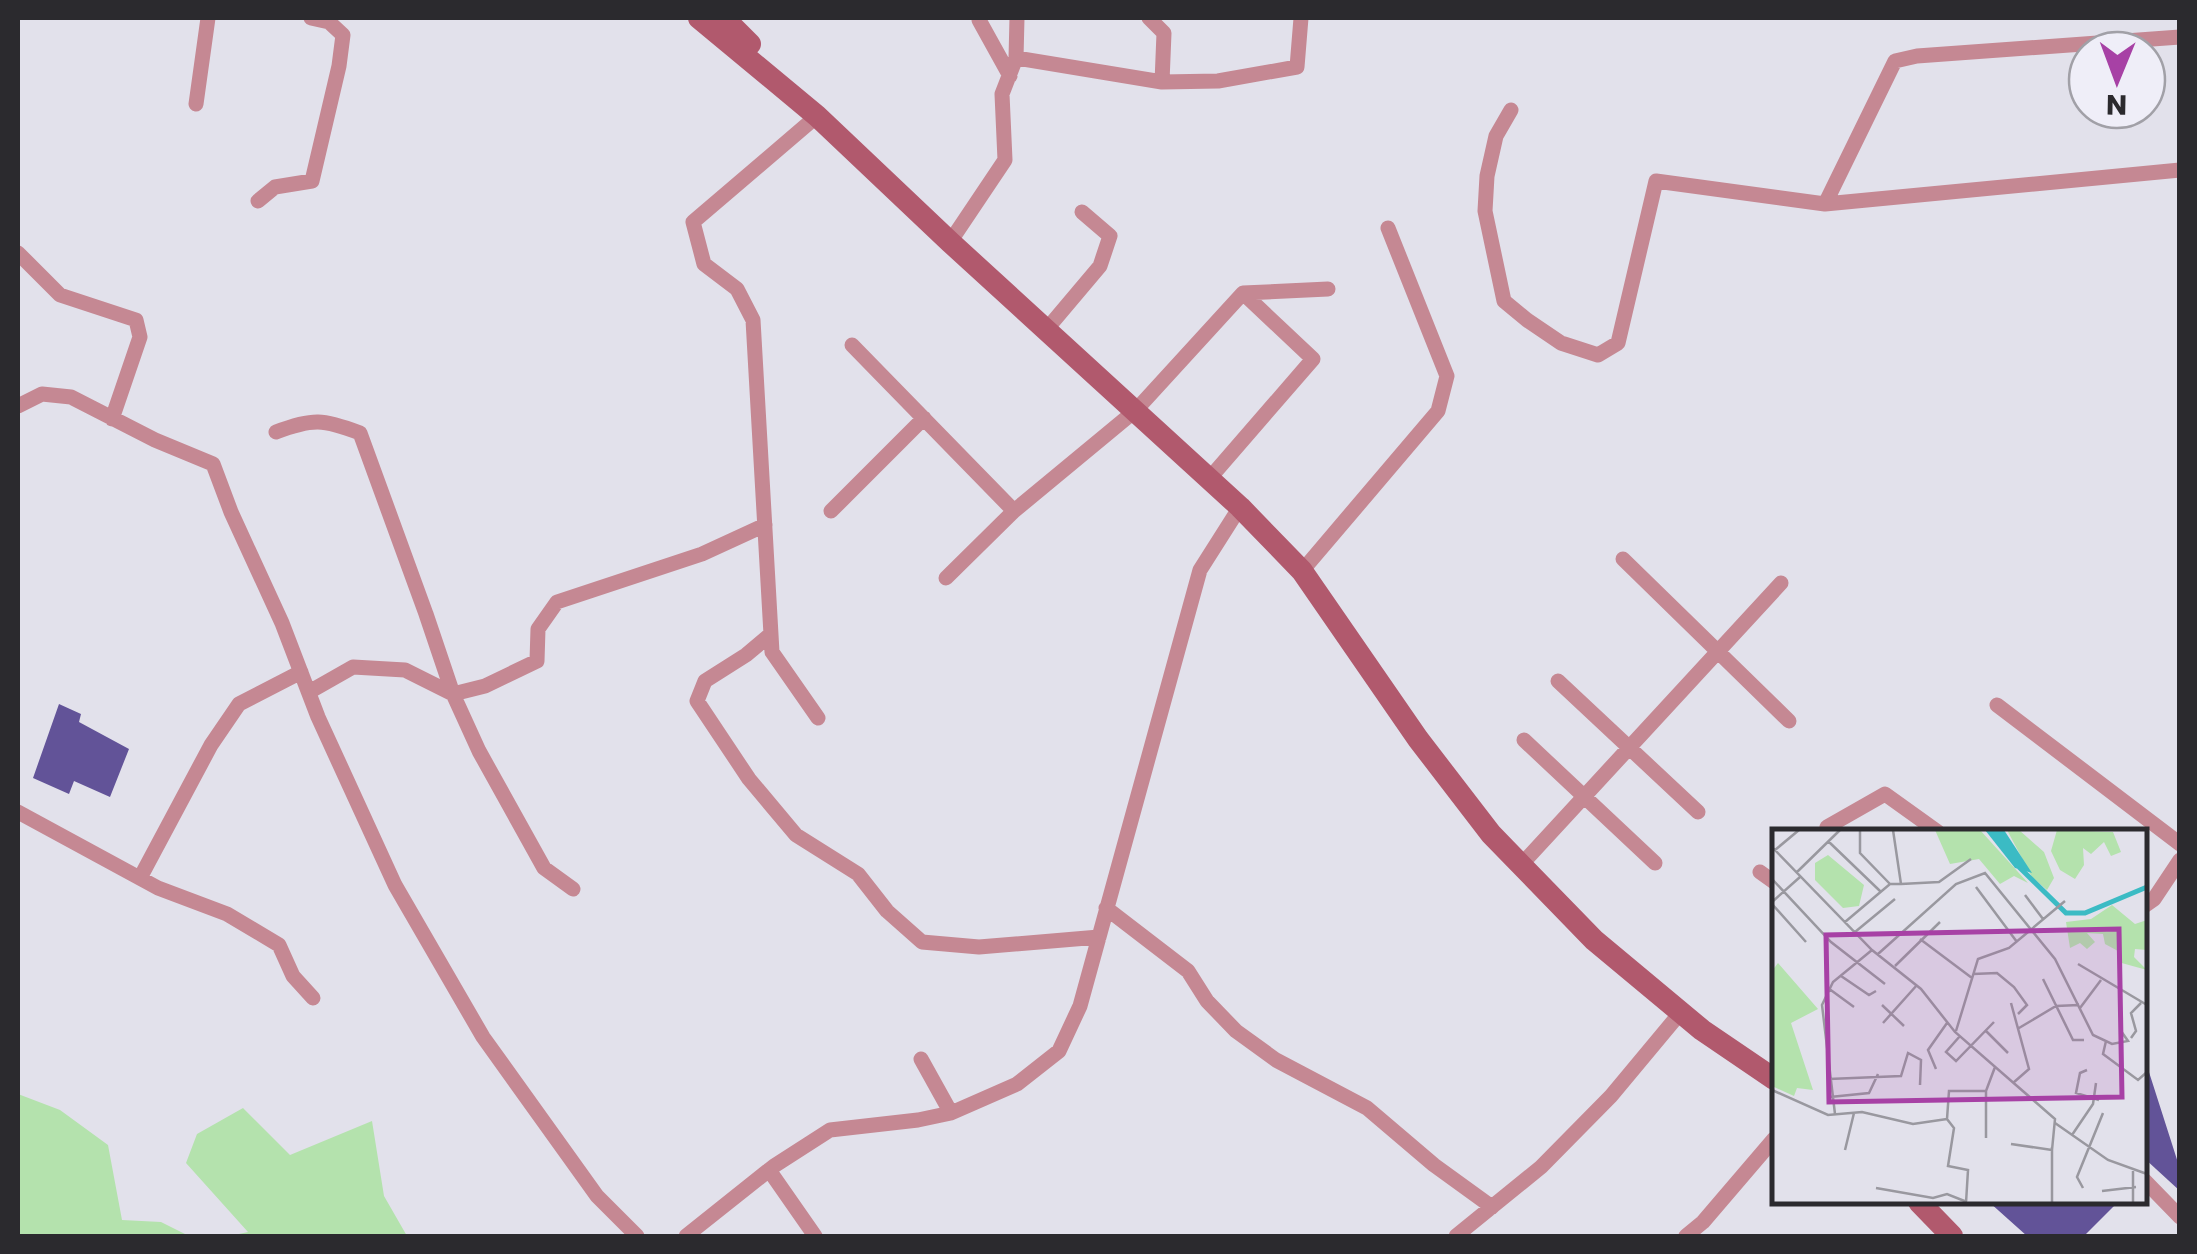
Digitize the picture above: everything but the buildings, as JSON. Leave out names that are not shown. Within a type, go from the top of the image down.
[{"type":"main road","points":[[699,18],[817,116]]},
{"type":"main road","points":[[724,18],[817,116],[1136,410],[1302,571],[1418,739],[1491,834],[1594,940],[1702,1030],[1772,1078]]},
{"type":"main road","points":[[1921,1204],[1952,1236]]},
{"type":"street","points":[[196,104],[208,18]]},
{"type":"street","points":[[258,201],[275,186],[312,181],[343,35],[329,22],[311,18]]},
{"type":"street","points":[[950,242],[1005,160],[1002,94],[1016,58],[1016,18]]},
{"type":"street","points":[[1149,18],[1164,33],[1162,82]]},
{"type":"street","points":[[1016,58],[1162,82],[1218,81],[1298,67],[1302,18]]},
{"type":"street","points":[[979,20],[1010,76]]},
{"type":"street","points":[[1825,204],[1895,61],[1917,56],[2180,38]]},
{"type":"street","points":[[1511,110],[1496,136],[1485,211],[1504,301],[1561,343],[1598,355],[1618,343],[1656,182],[1825,204],[2180,170]]},
{"type":"street","points":[[817,116],[693,222],[704,264],[736,289],[754,320],[772,652],[818,718]]},
{"type":"street","points":[[1046,330],[1100,266],[1110,236],[1082,212]]},
{"type":"street","points":[[1302,571],[1438,412],[1446,376],[1388,228]]},
{"type":"street","points":[[18,253],[60,295],[136,320],[140,336],[112,419]]},
{"type":"street","points":[[946,578],[1014,511],[1136,410],[1243,293],[1328,289]]},
{"type":"street","points":[[1209,479],[1314,358],[1243,293]]},
{"type":"street","points":[[852,345],[1014,511]]},
{"type":"street","points":[[18,406],[42,394],[71,398],[213,464],[395,885],[484,1037],[597,1196],[637,1236]]},
{"type":"street","points":[[831,512],[924,418]]},
{"type":"street","points":[[276,432],[302,423],[330,421],[360,433],[453,694],[479,751],[544,868],[574,889]]},
{"type":"street","points":[[686,1236],[770,1170],[830,1130],[951,1113],[1017,1084],[1059,1051],[1080,1006],[1200,570],[1240,508]]},
{"type":"street","points":[[309,692],[353,667],[405,670],[453,694],[485,686],[537,661],[538,628],[557,602],[702,554],[765,524]]},
{"type":"street","points":[[1622,559],[1789,721]]},
{"type":"street","points":[[1521,865],[1781,583]]},
{"type":"street","points":[[771,634],[746,656],[705,681],[697,701],[749,779],[796,835],[858,874],[888,911],[922,942],[980,947],[1099,937]]},
{"type":"street","points":[[140,878],[210,745],[239,704],[301,672]]},
{"type":"street","points":[[1558,681],[1698,812]]},
{"type":"street","points":[[1998,705],[2180,844]]},
{"type":"street","points":[[1524,740],[1655,864]]},
{"type":"street","points":[[1828,827],[1885,794],[1934,829]]},
{"type":"street","points":[[18,812],[158,888],[227,914],[279,946],[293,976],[313,998]]},
{"type":"street","points":[[2147,904],[2180,860]]},
{"type":"street","points":[[1760,872],[1772,881]]},
{"type":"street","points":[[1106,908],[1188,971],[1207,1000],[1236,1031],[1276,1060],[1367,1108],[1492,1207]]},
{"type":"street","points":[[1456,1236],[1541,1167],[1611,1096],[1680,1012]]},
{"type":"street","points":[[921,1059],[951,1113]]},
{"type":"street","points":[[1686,1236],[1703,1222],[1772,1141]]},
{"type":"street","points":[[770,1170],[815,1236]]},
{"type":"street","points":[[2147,1183],[2180,1217]]},
{"type":"green space","points":[[18,1094],[60,1110],[108,1145],[122,1220],[161,1222],[189,1236],[18,1236]]},
{"type":"green space","points":[[243,1108],[290,1155],[372,1121],[384,1196],[407,1236],[230,1236],[248,1232],[186,1163],[197,1134]]}]
